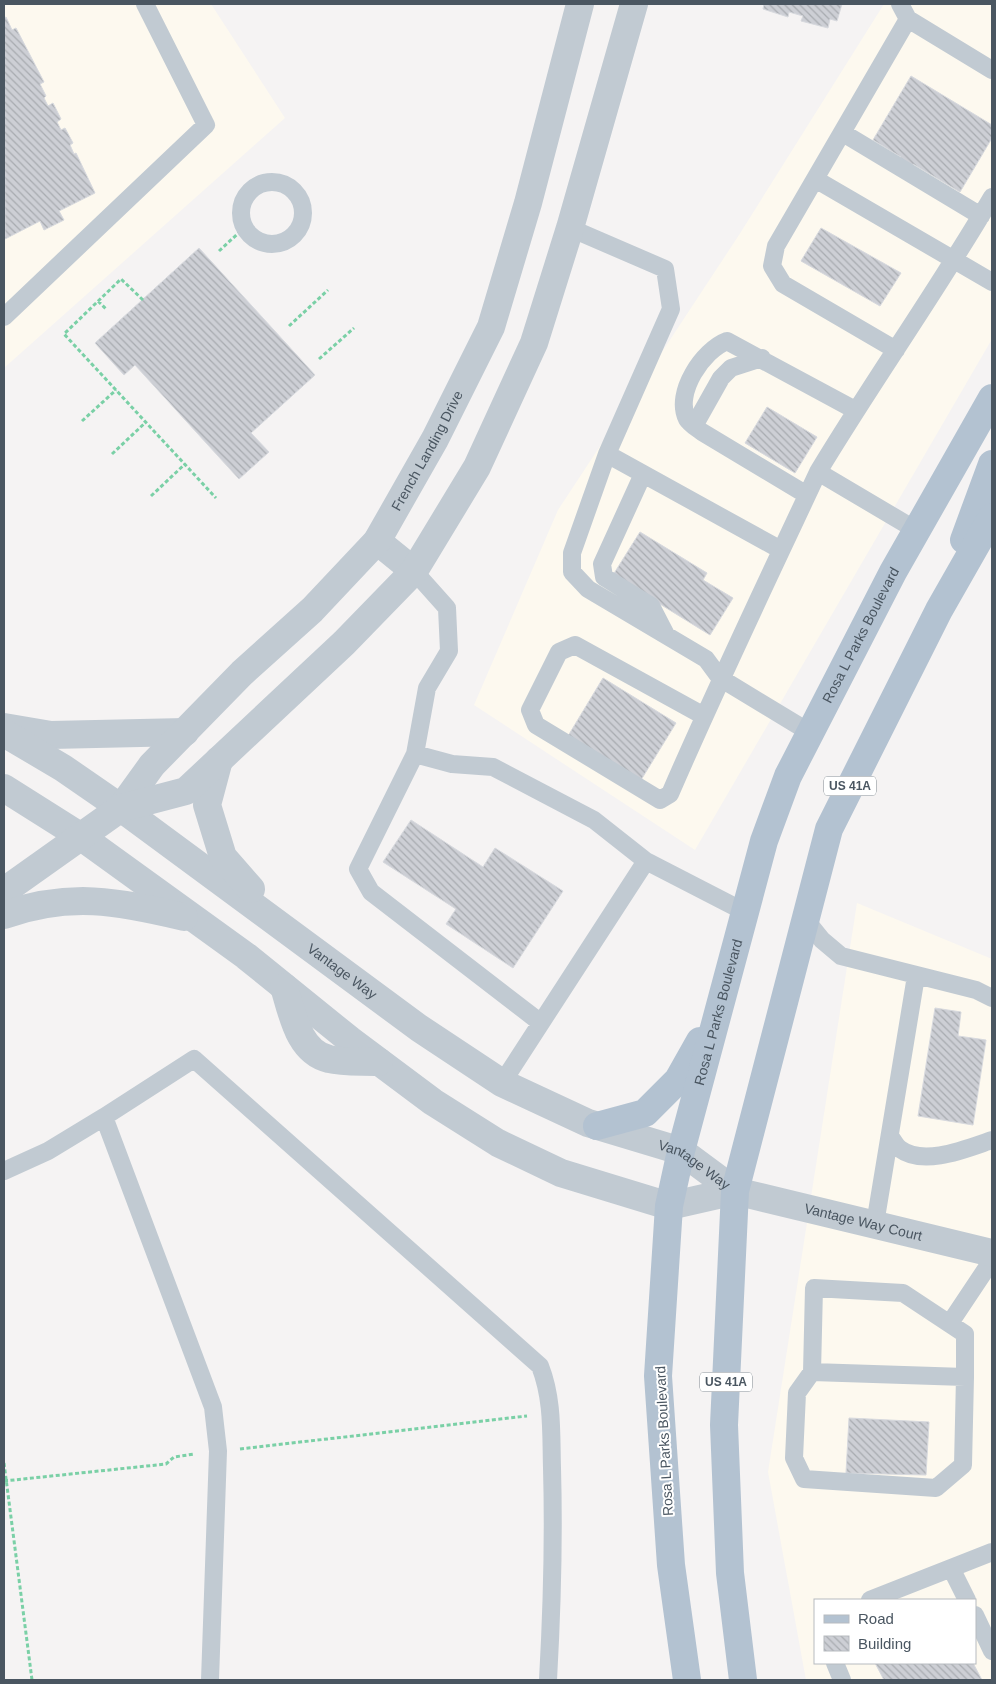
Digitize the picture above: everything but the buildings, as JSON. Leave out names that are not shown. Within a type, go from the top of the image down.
[{"type":"main road","name":"Rosa L Parks Boulevard","points":[[687,1680],[671,1565],[658,1376],[669,1206],[681,1151],[764,841],[788,776],[809,732],[916,530],[992,398]]},
{"type":"main road","points":[[939,610],[992,464]]},
{"type":"main road","name":"US 41A","points":[[743,1680],[730,1573],[724,1426],[735,1191],[829,829],[939,610],[992,517]]},
{"type":"main road","points":[[597,1126],[645,1113],[652,1107],[678,1080],[721,1005]]},
{"type":"street","name":"French Landing Drive","points":[[121,808],[152,765],[242,673],[312,610],[377,541],[435,439],[491,327],[528,204],[580,4]]},
{"type":"street","name":"French Landing Drive","points":[[4,891],[121,808],[186,791],[272,708],[344,643],[414,571],[477,467],[534,343],[570,228],[634,4]]},
{"type":"street","points":[[377,541],[414,571]]},
{"type":"street","points":[[4,727],[51,735],[184,732]]},
{"type":"street","name":"Vantage Way","points":[[4,733],[63,768],[121,808],[419,1028],[502,1083],[597,1126],[681,1151],[735,1191]]},
{"type":"street","points":[[219,760],[207,805],[223,857],[281,925]]},
{"type":"street","name":"Vantage Way","points":[[4,788],[80,836],[246,956],[379,1062],[433,1102],[498,1143],[562,1173],[669,1206],[735,1191]]},
{"type":"street","points":[[4,915],[41,904],[74,900],[136,906],[196,920]]},
{"type":"street","name":"Vantage Way Court","points":[[735,1191],[992,1253]]},
{"type":"lane","points":[[4,317],[206,125],[145,4]]},
{"type":"lane","points":[[896,350],[783,284],[772,266],[776,246],[843,133],[904,11],[992,70]]},
{"type":"lane","points":[[843,133],[982,216]]},
{"type":"lane","points":[[815,179],[992,282]]},
{"type":"lane","points":[[704,716],[575,645],[559,652],[530,710],[536,726],[660,800],[670,794],[704,716],[720,678],[818,472],[855,410],[955,261],[992,197]]},
{"type":"lane","points":[[570,228],[665,269],[671,309],[607,454],[572,553],[572,572],[588,589],[706,659],[720,678],[809,732]]},
{"type":"lane","points":[[807,495],[688,421],[683,406],[684,390],[717,345],[727,341],[762,358],[855,410]]},
{"type":"lane","points":[[694,426],[726,373],[731,368],[762,358]]},
{"type":"lane","points":[[607,454],[781,550]]},
{"type":"lane","points":[[818,472],[916,530]]},
{"type":"lane","points":[[643,474],[602,564],[604,577],[651,606],[666,635]]},
{"type":"lane","points":[[414,571],[448,608],[449,651],[427,688],[415,754],[358,869],[371,892],[541,1023]]},
{"type":"lane","points":[[415,754],[452,764],[493,767],[594,820],[646,861],[745,912]]},
{"type":"lane","points":[[502,1083],[646,861]]},
{"type":"lane","points":[[805,918],[822,940],[841,956],[976,990],[992,998]]},
{"type":"lane","points":[[875,1224],[916,976]]},
{"type":"lane","points":[[4,1171],[48,1151],[194,1059],[540,1366],[548,1386],[553,1528],[548,1680]]},
{"type":"lane","points":[[104,1117],[213,1407],[218,1452],[210,1680]]},
{"type":"lane","points":[[890,1136],[900,1149],[915,1156],[946,1156],[992,1140]]},
{"type":"lane","points":[[950,1323],[992,1260]]},
{"type":"lane","points":[[814,1288],[903,1293],[950,1323],[964,1334],[963,1465],[936,1488],[804,1479],[794,1458],[797,1393],[812,1372],[814,1288]]},
{"type":"lane","points":[[812,1372],[965,1377]]},
{"type":"lane","points":[[873,1599],[992,1552]]},
{"type":"lane","points":[[951,1568],[966,1599]]},
{"type":"lane","points":[[976,1618],[992,1651]]},
{"type":"lane","points":[[835,1664],[842,1680]]},
{"type":"path","points":[[219,251],[245,227]]},
{"type":"path","points":[[143,300],[121,279],[64,334],[216,498]]},
{"type":"path","points":[[289,326],[328,290]]},
{"type":"path","points":[[98,301],[106,309]]},
{"type":"path","points":[[319,359],[354,328]]},
{"type":"path","points":[[82,421],[116,390]]},
{"type":"path","points":[[112,454],[146,422]]},
{"type":"path","points":[[151,496],[185,464]]},
{"type":"path","points":[[5,1480],[166,1464],[174,1457],[550,1414]]},
{"type":"path","points":[[4,1464],[32,1680]]},
{"type":"shaded area","points":[[4,4],[211,4],[285,118],[4,368]]},
{"type":"shaded area","points":[[884,4],[992,4],[992,339],[695,850],[474,705],[558,510],[739,235]]},
{"type":"shaded area","points":[[857,903],[992,959],[992,1680],[806,1680],[768,1472]]}]
